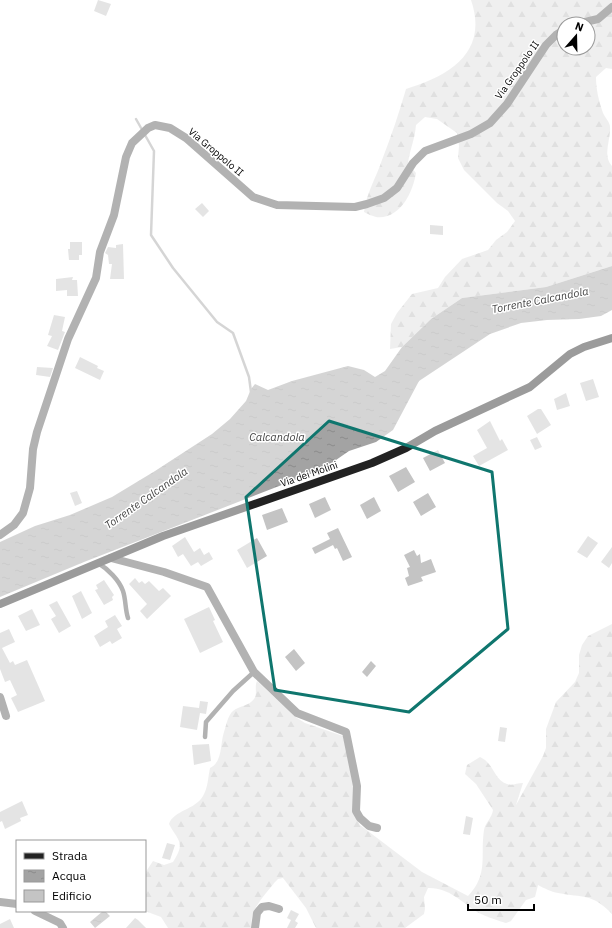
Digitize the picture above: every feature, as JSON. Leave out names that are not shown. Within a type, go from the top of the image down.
[{"type":"street","points":[[596,19],[612,7]]},
{"type":"street","name":"Via Groppolo II","points":[[0,535],[14,525],[22,514],[30,488],[33,449],[37,432],[68,339],[96,278],[104,240],[114,215],[126,157],[132,143],[141,134],[148,128],[155,125],[170,128],[186,138],[253,197],[265,203],[300,207],[355,207],[368,204],[384,198],[397,188],[413,163],[425,151],[471,134],[490,123],[507,104],[546,45],[556,35]]},
{"type":"street","name":"Via dei Molini","points":[[0,604],[163,536],[372,463],[406,448],[441,428],[530,387],[570,354],[584,347],[612,338]]},
{"type":"street","points":[[111,558],[164,572],[206,587],[254,672],[297,713],[346,732],[357,786],[356,812],[369,826],[377,828]]},
{"type":"street","points":[[0,697],[6,716]]},
{"type":"street","points":[[0,902],[16,904]]},
{"type":"street","points":[[254,928],[257,914],[262,907],[269,906],[279,909]]},
{"type":"street","points":[[37,912],[60,923],[63,928]]},
{"type":"lane","points":[[98,563],[107,569],[123,590],[125,611],[128,618]]},
{"type":"lane","points":[[205,737],[206,722],[233,691],[254,672]]},
{"type":"highlighted area","points":[[329,421],[492,472],[508,629],[409,712],[275,690],[246,497]]},
{"type":"green space","points":[[471,0],[612,0],[612,69],[606,68],[596,77],[600,104],[610,127],[607,152],[609,162],[612,166],[612,266],[546,287],[462,298],[431,319],[402,347],[390,349],[391,324],[397,313],[412,294],[438,288],[445,277],[462,259],[488,250],[496,240],[507,232],[515,221],[508,211],[497,203],[464,170],[458,158],[459,146],[457,133],[437,119],[425,117],[416,125],[408,163],[416,173],[412,188],[404,203],[392,214],[384,217],[372,216],[364,212],[369,192],[389,143],[406,89],[422,84],[450,69],[461,60],[470,48],[474,34],[475,19]]},
{"type":"green space","points":[[612,624],[612,914],[593,899],[555,892],[538,885],[535,897],[526,900],[511,921],[506,923],[477,912],[442,890],[428,888],[424,897],[424,914],[405,928],[316,928],[306,908],[283,878],[278,879],[275,882],[258,904],[252,916],[253,928],[168,928],[161,917],[146,911],[146,872],[153,861],[164,865],[173,862],[180,846],[178,838],[169,824],[175,816],[199,801],[205,793],[210,768],[219,757],[228,718],[233,711],[254,699],[256,695],[257,681],[297,718],[305,723],[343,736],[355,785],[355,816],[360,825],[422,872],[468,896],[475,888],[479,880],[482,864],[484,830],[493,810],[476,784],[465,774],[467,765],[480,757],[488,763],[499,779],[503,782],[511,785],[523,783],[516,805],[543,756],[546,748],[546,729],[556,702],[575,682],[579,673],[579,655],[582,645],[588,636]]},
{"type":"water","name":"Calcandola","points":[[612,266],[612,310],[601,316],[521,323],[490,334],[419,381],[393,430],[376,442],[349,451],[323,469],[84,562],[0,597],[0,542],[35,526],[70,515],[112,497],[155,471],[212,434],[230,419],[246,401],[255,384],[268,390],[292,381],[348,366],[364,370],[375,377],[385,371],[402,347],[431,319],[462,298],[546,287]]},
{"type":"water","points":[[102,912],[106,912],[110,916],[95,928],[90,922]]},
{"type":"building","points":[[98,0],[111,4],[106,16],[94,11]]},
{"type":"building","points":[[202,203],[209,211],[203,217],[195,209]]},
{"type":"building","points":[[430,225],[443,226],[443,235],[430,234]]},
{"type":"building","points":[[70,242],[82,242],[82,255],[79,255],[79,260],[69,260],[68,249],[70,249]]},
{"type":"building","points":[[123,244],[124,279],[110,279],[112,264],[109,264],[108,255],[105,253],[108,247],[116,248],[116,245]]},
{"type":"building","points":[[73,277],[72,280],[77,280],[78,296],[67,296],[67,290],[56,291],[56,279]]},
{"type":"building","points":[[54,315],[65,317],[62,331],[65,332],[58,350],[47,346],[52,336],[48,335]]},
{"type":"building","points":[[80,357],[98,366],[97,368],[104,371],[100,380],[75,368]]},
{"type":"building","points":[[37,367],[53,368],[50,377],[36,375]]},
{"type":"building","points":[[593,379],[599,397],[586,401],[580,383]]},
{"type":"building","points":[[566,393],[570,406],[557,410],[554,399]]},
{"type":"building","points":[[538,409],[541,409],[551,425],[537,434],[527,416]]},
{"type":"building","points":[[490,421],[500,441],[502,439],[508,450],[479,466],[473,456],[487,448],[477,430]]},
{"type":"building","points":[[537,437],[542,447],[535,450],[530,440]]},
{"type":"building","points":[[438,450],[445,463],[430,471],[423,458]]},
{"type":"building","points":[[406,467],[415,482],[398,492],[389,476]]},
{"type":"building","points":[[77,491],[82,503],[75,506],[70,493]]},
{"type":"building","points":[[428,493],[436,507],[421,516],[413,502]]},
{"type":"building","points":[[325,497],[331,510],[315,518],[309,504]]},
{"type":"building","points":[[374,497],[381,511],[367,519],[360,505]]},
{"type":"building","points":[[282,508],[288,522],[267,530],[262,515]]},
{"type":"building","points":[[338,528],[352,557],[343,561],[337,548],[335,549],[333,545],[315,554],[312,548],[330,539],[327,533]]},
{"type":"building","points":[[588,536],[598,543],[587,558],[577,552]]},
{"type":"building","points":[[185,537],[194,552],[200,548],[204,555],[209,552],[213,559],[201,566],[198,562],[191,566],[183,554],[178,557],[172,546]]},
{"type":"building","points":[[257,538],[267,556],[247,568],[237,550]]},
{"type":"building","points":[[612,547],[612,563],[609,568],[601,562]]},
{"type":"building","points":[[414,550],[417,556],[420,554],[421,563],[431,559],[436,572],[421,577],[423,581],[408,586],[405,578],[409,576],[407,568],[410,567],[404,555]]},
{"type":"building","points":[[135,578],[139,583],[142,581],[145,584],[149,581],[159,591],[163,588],[171,596],[147,619],[140,611],[147,604],[129,584]]},
{"type":"building","points":[[104,580],[114,595],[112,597],[113,600],[104,605],[95,590],[98,589],[96,585]]},
{"type":"building","points":[[81,591],[92,613],[82,619],[72,596]]},
{"type":"building","points":[[57,601],[71,626],[59,633],[51,619],[56,616],[49,605]]},
{"type":"building","points":[[209,607],[215,620],[213,621],[223,642],[200,653],[184,619]]},
{"type":"building","points":[[32,609],[40,625],[26,631],[18,616]]},
{"type":"building","points":[[115,615],[122,626],[117,629],[122,638],[112,644],[110,641],[100,647],[94,636],[108,627],[105,621]]},
{"type":"building","points":[[9,629],[15,642],[2,648],[10,663],[13,661],[15,665],[27,660],[45,701],[18,712],[11,698],[17,695],[10,680],[5,682],[0,669],[0,633]]},
{"type":"building","points":[[294,649],[305,663],[296,671],[285,657]]},
{"type":"building","points":[[371,661],[376,666],[367,677],[362,672]]},
{"type":"building","points":[[200,701],[208,702],[206,714],[200,713],[197,730],[180,727],[183,706],[199,708]]},
{"type":"building","points":[[500,727],[507,728],[505,742],[498,741]]},
{"type":"building","points":[[209,744],[211,761],[194,765],[192,745]]},
{"type":"building","points":[[22,801],[28,815],[20,818],[21,821],[5,829],[2,821],[0,822],[0,812]]},
{"type":"building","points":[[466,816],[473,818],[470,835],[463,834]]},
{"type":"building","points":[[167,843],[175,845],[170,860],[162,858]]},
{"type":"building","points":[[291,910],[299,914],[295,921],[298,923],[295,928],[287,928],[291,920],[287,918]]},
{"type":"building","points":[[135,918],[138,920],[146,928],[126,928]]},
{"type":"building","points":[[10,919],[14,928],[0,928],[0,924]]},
{"type":"waterway","points":[[136,119],[154,151],[151,235],[173,268],[217,322],[233,333],[249,377],[251,392]]},
{"type":"water label","name":"Torrente Calcandola","points":[[540,300]]},
{"type":"water label","name":"Torrente Calcandola","points":[[146,498]]}]
